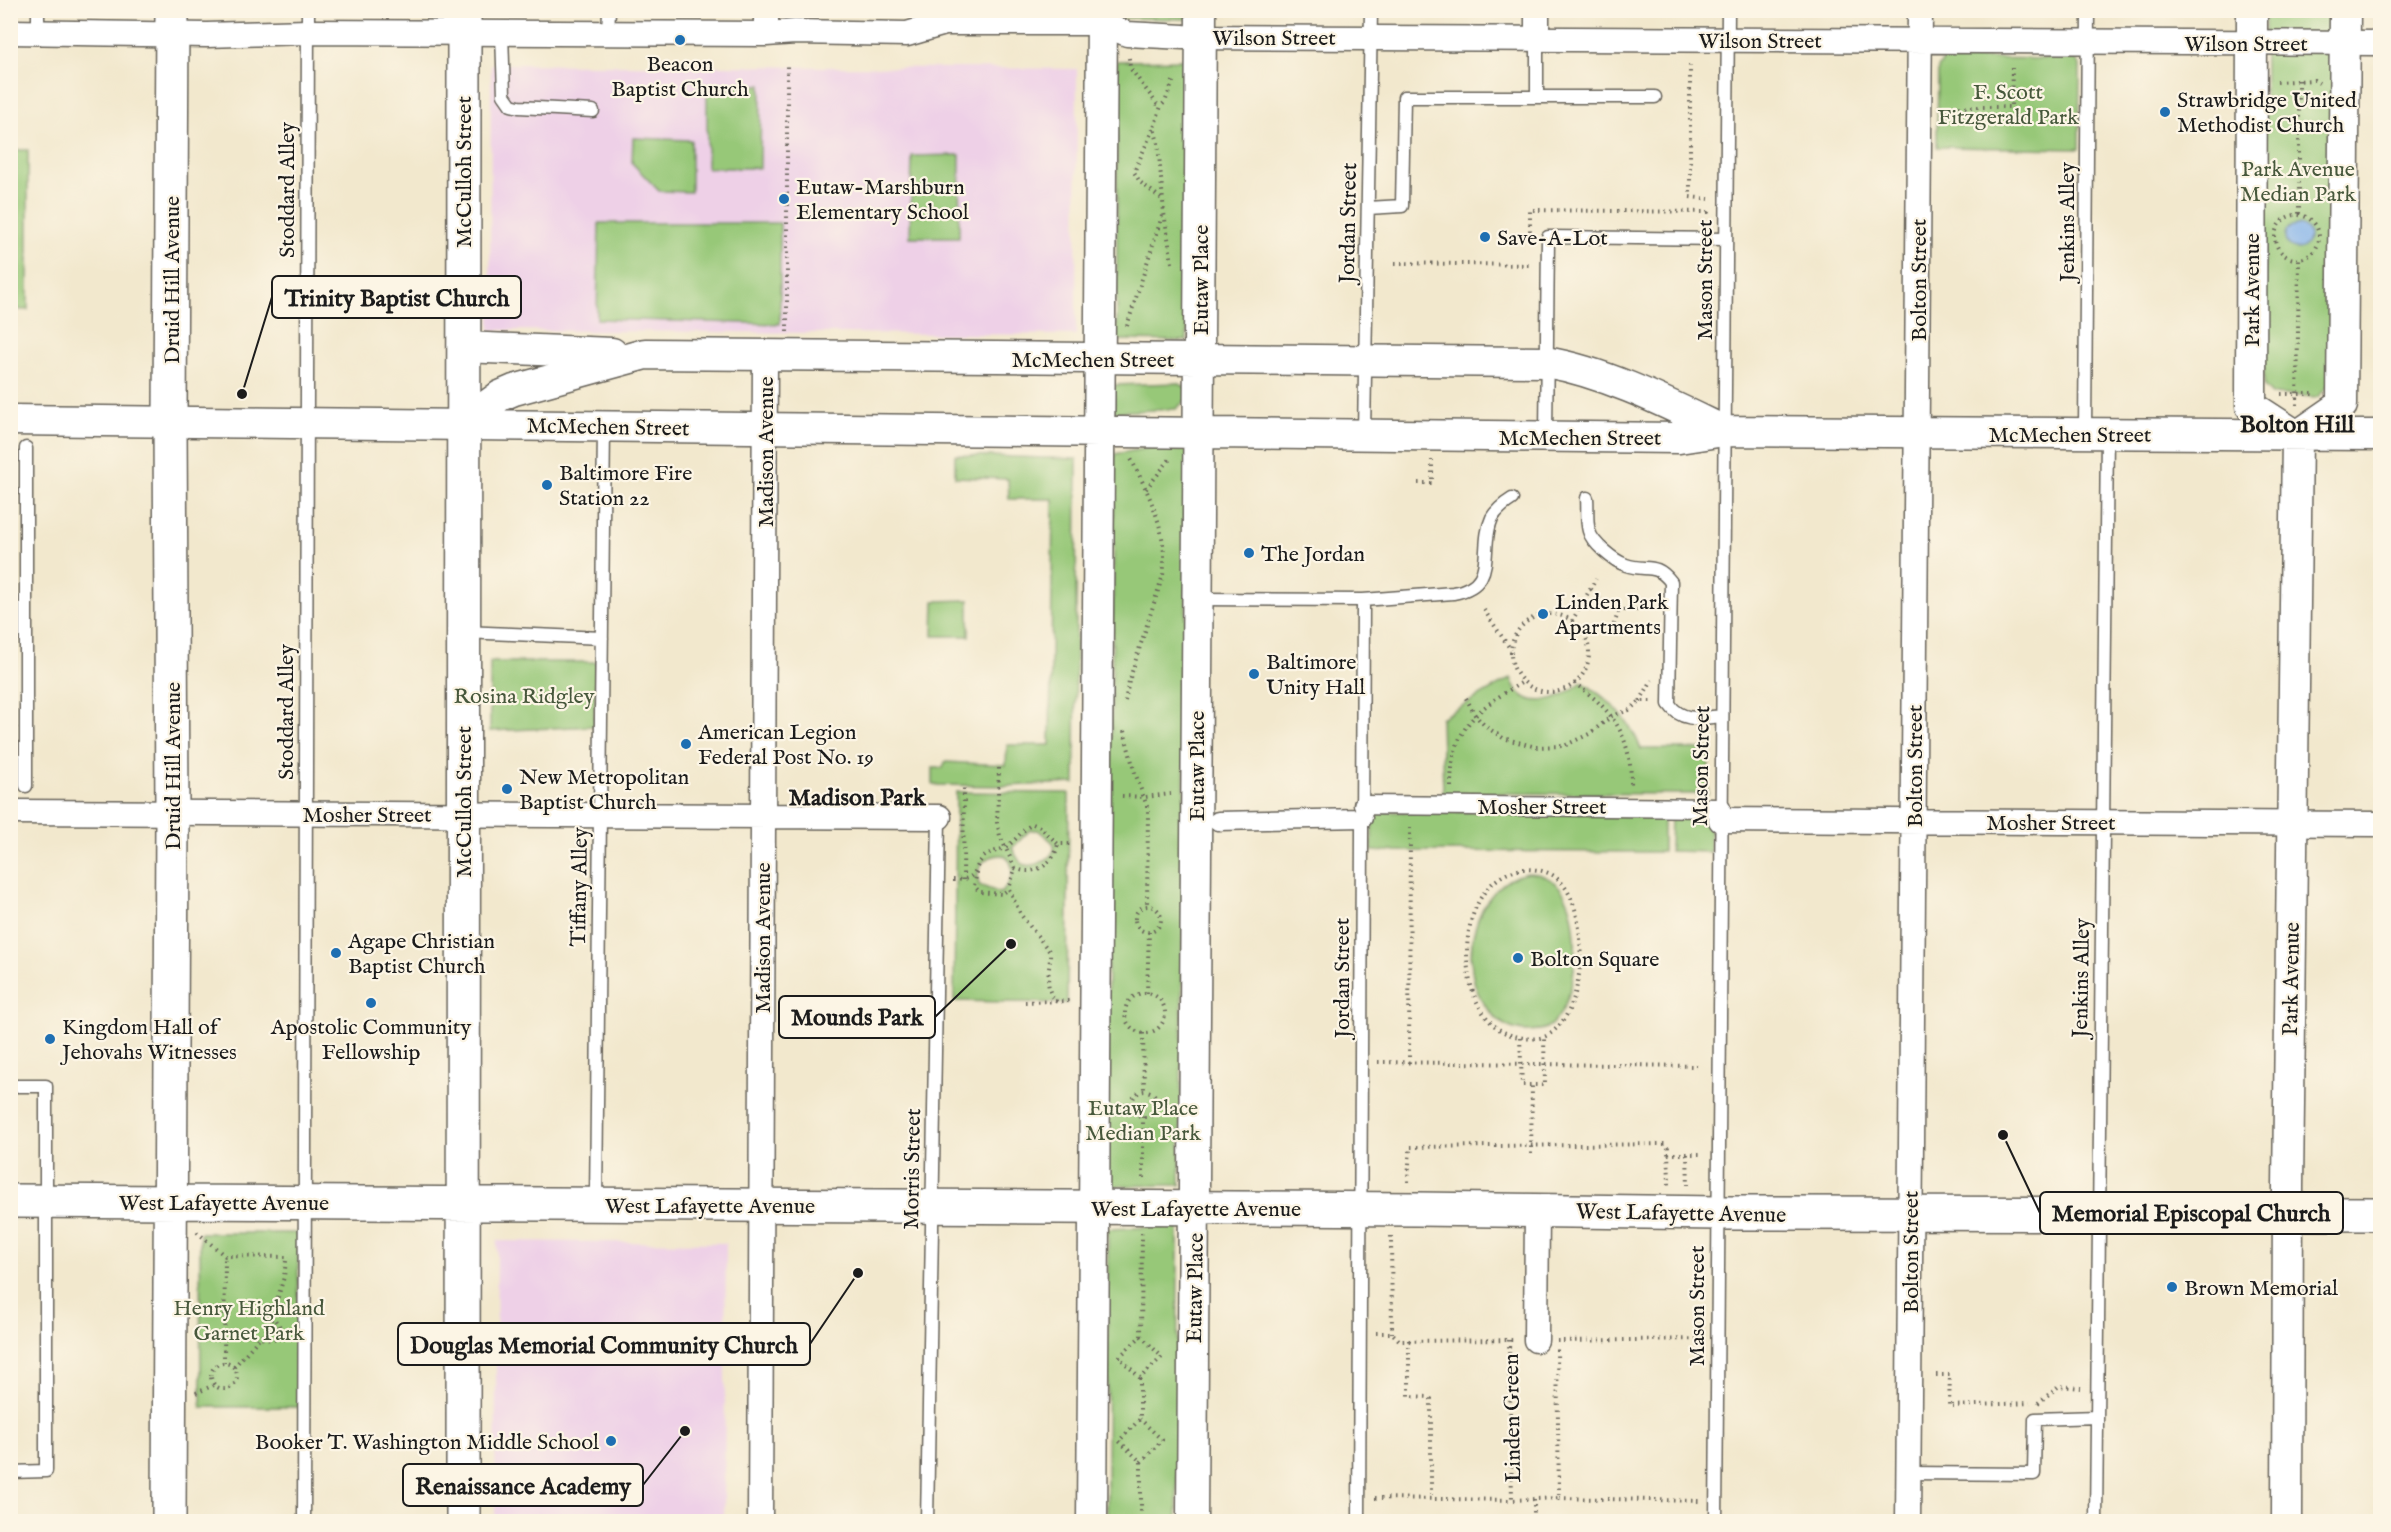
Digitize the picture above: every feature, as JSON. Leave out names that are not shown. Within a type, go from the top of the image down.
[{"type":"main road","name":"Druid Hill Avenue","points":[[169,1521],[172,22]]},
{"type":"main road","name":"McCulloh Street","points":[[463,1521],[464,22]]},
{"type":"main road","name":"West Lafayette Avenue","points":[[10,1201],[1718,1213],[2380,1214]]},
{"type":"street","points":[[766,10],[766,34]]},
{"type":"street","points":[[1537,10],[1537,39]]},
{"type":"street","name":"Bolton Street","points":[[1908,1521],[1920,10]]},
{"type":"street","name":"Park Avenue","points":[[2252,10],[2251,406],[2297,436],[2288,1214],[2287,1521]]},
{"type":"street","points":[[2297,436],[2342,405],[2346,10]]},
{"type":"street","name":"Wilson Street","points":[[10,32],[38,21],[172,22],[207,35],[308,21],[464,22],[502,33],[609,22],[766,34],[795,32],[907,34],[932,21],[945,23],[1110,23],[1371,38],[2380,43]]},
{"type":"street","points":[[1092,1521],[1099,431],[1110,23]]},
{"type":"street","name":"Eutaw Place","points":[[1192,1521],[1200,433],[1195,28]]},
{"type":"street","points":[[463,346],[645,354]]},
{"type":"street","name":"McMechen Street","points":[[463,423],[488,404],[513,390],[645,354],[776,347],[1100,359],[1546,362],[1570,366],[1603,377],[1724,431]]},
{"type":"street","name":"Madison Avenue","points":[[760,1521],[765,429],[776,347]]},
{"type":"street","name":"McMechen Street","points":[[10,420],[463,423],[765,429],[1678,438],[1724,431],[2380,435]]},
{"type":"street","name":"Mosher Street","points":[[1218,821],[1363,812],[1410,806],[1451,806],[1630,807],[1721,814],[1914,821],[2380,824]]},
{"type":"street","name":"Mosher Street","points":[[10,812],[939,817]]},
{"type":"street","name":"Linden Green","points":[[1537,1210],[1546,1340]]},
{"type":"lane","name":"Jordan Street","points":[[1364,436],[1371,10]]},
{"type":"lane","name":"Mason Street","points":[[1716,1521],[1728,10]]},
{"type":"lane","name":"Jenkins Alley","points":[[2088,10],[2103,823],[2096,1521]]},
{"type":"lane","name":"Stoddard Alley","points":[[304,1521],[308,21]]},
{"type":"lane","points":[[502,33],[504,95],[511,105],[593,111]]},
{"type":"lane","points":[[1537,39],[1537,97]]},
{"type":"lane","points":[[1368,208],[1402,206],[1404,98],[1655,98]]},
{"type":"lane","points":[[1546,437],[1548,237],[1726,239]]},
{"type":"lane","name":"Tiffany Alley","points":[[596,1204],[604,426]]},
{"type":"lane","points":[[26,448],[26,786]]},
{"type":"lane","points":[[1587,498],[1589,532],[1597,543],[1626,565],[1655,568],[1665,573],[1671,582],[1669,704],[1673,710],[1686,718],[1722,716]]},
{"type":"lane","points":[[1198,599],[1363,600],[1463,591],[1474,585],[1486,568],[1488,529],[1493,516],[1500,507],[1512,499]]},
{"type":"lane","name":"Jordan Street","points":[[1359,1521],[1363,600]]},
{"type":"lane","points":[[463,632],[602,638]]},
{"type":"lane","name":"Morris Street","points":[[927,1521],[939,817]]},
{"type":"lane","points":[[10,1086],[46,1086],[46,1472],[10,1472]]},
{"type":"lane","points":[[1909,1473],[2034,1474],[2035,1419],[2097,1417]]},
{"type":"path","points":[[1110,23],[1130,68],[1153,100],[1161,106]]},
{"type":"path","points":[[1164,201],[1145,188],[1134,172],[1195,28]]},
{"type":"path","points":[[776,347],[787,63]]},
{"type":"path","points":[[1690,65],[1690,197],[1709,198],[1708,212]]},
{"type":"path","points":[[1941,107],[2011,107],[2012,68]]},
{"type":"path","points":[[2274,83],[2282,80],[2314,80],[2324,85]]},
{"type":"path","points":[[2299,80],[2299,215]]},
{"type":"path","points":[[1154,128],[1158,143],[1164,213],[1172,266]]},
{"type":"path","points":[[1126,327],[1164,213]]},
{"type":"path","points":[[2292,215],[2299,215],[2312,221],[2319,233],[2319,240],[2312,253],[2299,259],[2285,256],[2279,251],[2274,237],[2279,223],[2292,215]]},
{"type":"path","points":[[2297,406],[2299,259]]},
{"type":"path","points":[[2277,394],[2317,394]]},
{"type":"path","points":[[1123,710],[1128,681],[1163,575],[1166,557],[1161,528],[1128,452]]},
{"type":"path","points":[[1146,489],[1170,459],[1172,452]]},
{"type":"path","points":[[1418,483],[1432,483],[1432,456]]},
{"type":"path","points":[[1572,621],[1596,579]]},
{"type":"path","points":[[1591,589],[1610,610],[1638,610]]},
{"type":"path","points":[[1484,610],[1511,651],[1515,672],[1523,682],[1534,689],[1546,692],[1559,691],[1574,683],[1581,678],[1587,666],[1589,654],[1587,642],[1581,630],[1572,621],[1560,615],[1547,614],[1535,617],[1524,624],[1516,634],[1511,651]]},
{"type":"path","points":[[1610,636],[1619,610]]},
{"type":"path","points":[[1466,699],[1475,715],[1485,726],[1503,738],[1536,747],[1564,746],[1589,734],[1612,716],[1629,710],[1640,701],[1657,672]]},
{"type":"path","points":[[1451,806],[1453,762],[1457,742],[1475,715],[1487,704],[1523,682]]},
{"type":"path","points":[[1574,683],[1597,699],[1612,716],[1626,743],[1631,765],[1630,807]]},
{"type":"path","points":[[1640,701],[1658,701]]},
{"type":"path","points":[[1124,730],[1134,770],[1148,808],[1147,907]]},
{"type":"path","points":[[999,768],[997,822],[1000,836],[1007,847],[1015,868],[1009,889],[1002,894],[980,892],[974,886],[980,862],[987,855],[1007,847],[1027,826],[1033,824],[1040,827],[1058,844],[1077,844]]},
{"type":"path","points":[[964,788],[963,880],[977,872]]},
{"type":"path","points":[[1115,795],[1145,797],[1178,793],[1196,796]]},
{"type":"path","points":[[1409,1063],[1410,806]]},
{"type":"path","points":[[1015,868],[1029,872],[1041,868],[1053,857],[1058,844]]},
{"type":"path","points":[[1523,869],[1536,869],[1550,873],[1561,882],[1570,895],[1576,912],[1580,939],[1581,956],[1577,990],[1559,1026],[1544,1037],[1520,1038],[1499,1030],[1487,1018],[1470,986],[1467,942],[1471,922],[1487,888],[1505,874],[1523,869]]},
{"type":"path","points":[[1009,889],[1021,915],[1050,952],[1048,983],[1051,995],[1057,1002]]},
{"type":"path","points":[[1147,907],[1157,910],[1161,917],[1156,930],[1149,932],[1142,931],[1136,925],[1135,918],[1138,912],[1147,907]]},
{"type":"path","points":[[1147,993],[1149,932]]},
{"type":"path","points":[[1147,993],[1162,1002],[1165,1011],[1160,1027],[1143,1034],[1135,1031],[1128,1024],[1125,1016],[1130,999],[1138,994],[1147,993]]},
{"type":"path","points":[[1025,1002],[1076,1001]]},
{"type":"path","points":[[1143,1034],[1144,1092]]},
{"type":"path","points":[[1520,1038],[1521,1085],[1545,1085],[1544,1037]]},
{"type":"path","points":[[1378,1062],[1697,1066]]},
{"type":"path","points":[[1531,1154],[1532,1085]]},
{"type":"path","points":[[1144,1092],[1155,1095],[1158,1102],[1157,1109],[1153,1115],[1143,1116],[1134,1110],[1132,1103],[1135,1096],[1144,1092]]},
{"type":"path","points":[[1143,1116],[1143,1178]]},
{"type":"path","points":[[1408,1182],[1410,1147],[1665,1144],[1668,1148],[1669,1185]]},
{"type":"path","points":[[1668,1154],[1718,1155]]},
{"type":"path","points":[[1687,1154],[1688,1185]]},
{"type":"path","points":[[1140,1378],[1162,1357],[1141,1336],[1142,1231]]},
{"type":"path","points":[[195,1232],[225,1256],[286,1257]]},
{"type":"path","points":[[1391,1232],[1392,1333]]},
{"type":"path","points":[[234,1367],[262,1338],[269,1327],[284,1277],[286,1251]]},
{"type":"path","points":[[224,1363],[225,1256]]},
{"type":"path","points":[[262,1338],[273,1340],[279,1337],[282,1331],[281,1326],[272,1317]]},
{"type":"path","points":[[1360,1332],[1392,1333],[1400,1341],[1509,1340]]},
{"type":"path","points":[[1141,1336],[1119,1357],[1140,1378],[1140,1419],[1119,1441],[1141,1462]]},
{"type":"path","points":[[1546,1340],[1717,1339]]},
{"type":"path","name":"Linden Green","points":[[1509,1340],[1546,1340],[1560,1498],[1512,1500],[1509,1340]]},
{"type":"path","points":[[1409,1341],[1409,1396],[1429,1396],[1431,1399],[1431,1495]]},
{"type":"path","points":[[194,1393],[214,1385],[227,1388],[234,1384],[237,1375],[234,1367],[224,1363],[216,1365],[210,1377],[214,1385]]},
{"type":"path","points":[[1936,1375],[1950,1375],[1949,1406],[2038,1403],[2059,1386],[2097,1390]]},
{"type":"path","points":[[1140,1419],[1162,1440],[1141,1462],[1141,1521]]},
{"type":"path","points":[[1359,1497],[1512,1500]]},
{"type":"path","points":[[1560,1498],[1716,1501]]},
{"type":"path","name":"Linden Green","points":[[1534,1499],[1534,1521]]},
{"type":"shaded area","name":"Eutaw-Marshburn Elementary School","points":[[491,64],[1077,69],[1076,335],[490,330]]},
{"type":"shaded area","points":[[497,1241],[726,1243],[724,1521],[495,1521]]},
{"type":"green space","points":[[1117,11],[1190,11],[1190,19],[1117,18]]},
{"type":"green space","name":"Park Avenue Median Park","points":[[2265,11],[2336,11],[2332,381],[2318,397],[2272,394],[2264,386]]},
{"type":"green space","name":"F. Scott Fitzgerald Park","points":[[1945,58],[2075,59],[2080,65],[2079,149],[1937,147],[1938,68]]},
{"type":"green space","points":[[1190,60],[1187,341],[1117,340],[1117,61]]},
{"type":"green space","points":[[707,85],[761,85],[760,168],[707,168]]},
{"type":"green space","points":[[633,138],[691,140],[691,192],[659,191],[632,163]]},
{"type":"green space","points":[[11,150],[28,150],[28,310],[11,309]]},
{"type":"green space","points":[[960,155],[959,237],[910,237],[912,156]]},
{"type":"green space","points":[[599,223],[780,223],[780,324],[597,319]]},
{"type":"green space","points":[[1178,383],[1187,388],[1187,399],[1176,409],[1114,412],[1114,385]]},
{"type":"green space","name":"Eutaw Place Median Park","points":[[1176,443],[1188,449],[1180,1185],[1105,1186],[1115,454]]},
{"type":"green space","points":[[955,455],[1077,459],[1075,783],[1006,786],[933,785],[933,768],[943,768],[945,762],[1006,765],[1007,745],[1050,745],[1053,499],[1009,499],[1008,479],[955,477]]},
{"type":"green space","points":[[969,600],[969,636],[933,636],[934,601]]},
{"type":"green space","name":"Rosina Ridgley","points":[[490,662],[596,662],[594,726],[490,731]]},
{"type":"green space","points":[[1511,678],[1517,690],[1524,697],[1543,701],[1564,694],[1582,682],[1618,711],[1631,728],[1641,749],[1709,749],[1708,794],[1443,793],[1441,718]]},
{"type":"green space","points":[[956,792],[1069,793],[1067,1003],[954,1001]],"holes":[[[1030,830],[1038,830],[1052,841],[1054,848],[1049,857],[1033,865],[1023,864],[1012,848]],[[1003,855],[1011,863],[1012,868],[1008,884],[1000,893],[979,885],[978,872],[982,863],[991,857]]]},
{"type":"green space","points":[[1372,812],[1663,812],[1663,852],[1372,851]]},
{"type":"green space","points":[[1671,817],[1710,818],[1710,852],[1670,851]]},
{"type":"green space","points":[[1528,873],[1546,877],[1564,893],[1571,912],[1575,948],[1571,987],[1557,1019],[1546,1028],[1528,1031],[1504,1025],[1487,1008],[1477,991],[1472,971],[1471,950],[1482,909],[1494,892],[1509,880]]},
{"type":"green space","points":[[1178,1226],[1177,1521],[1107,1522],[1108,1229]]},
{"type":"green space","name":"Henry Highland Garnet Park","points":[[200,1233],[298,1233],[299,1407],[201,1407]]},
{"type":"water","points":[[2297,225],[2305,229],[2309,237],[2305,245],[2297,249],[2289,245],[2285,237],[2289,229]]},
{"type":"place","name":"Beacon Baptist Church","points":[[680,40]]},
{"type":"place","name":"Strawbridge United Methodist Church","points":[[2165,112]]},
{"type":"place","name":"Eutaw-Marshburn Elementary School","points":[[784,199]]},
{"type":"place","name":"Save-A-Lot","points":[[1485,237]]},
{"type":"place","name":"Trinity Baptist Church","points":[[242,394]]},
{"type":"place","name":"Baltimore Fire Station 22","points":[[547,485]]},
{"type":"place","name":"The Jordan","points":[[1249,553]]},
{"type":"place","name":"Linden Park Apartments","points":[[1543,614]]},
{"type":"place","name":"Baltimore Unity Hall","points":[[1254,674]]},
{"type":"place","name":"American Legion Federal Post No. 19","points":[[686,744]]},
{"type":"place","name":"New Metropolitan Baptist Church","points":[[507,789]]},
{"type":"place","name":"Mounds Park","points":[[1011,944]]},
{"type":"place","name":"Agape Christian Baptist Church","points":[[336,953]]},
{"type":"place","name":"Bolton Square","points":[[1518,958]]},
{"type":"place","name":"Apostolic Community Fellowship","points":[[371,1003]]},
{"type":"place","name":"Kingdom Hall of Jehovahs Witnesses","points":[[50,1039]]},
{"type":"place","name":"Memorial Episcopal Church","points":[[2003,1135]]},
{"type":"place","name":"Douglas Memorial Community Church","points":[[858,1273]]},
{"type":"place","name":"Brown Memorial","points":[[2172,1287]]},
{"type":"place","name":"Renaissance Academy","points":[[685,1431]]},
{"type":"place","name":"Booker T. Washington Middle School","points":[[611,1441]]},
{"type":"district","name":"Bolton Hill","points":[[2297,424]]},
{"type":"district","name":"Madison Park","points":[[857,797]]}]
